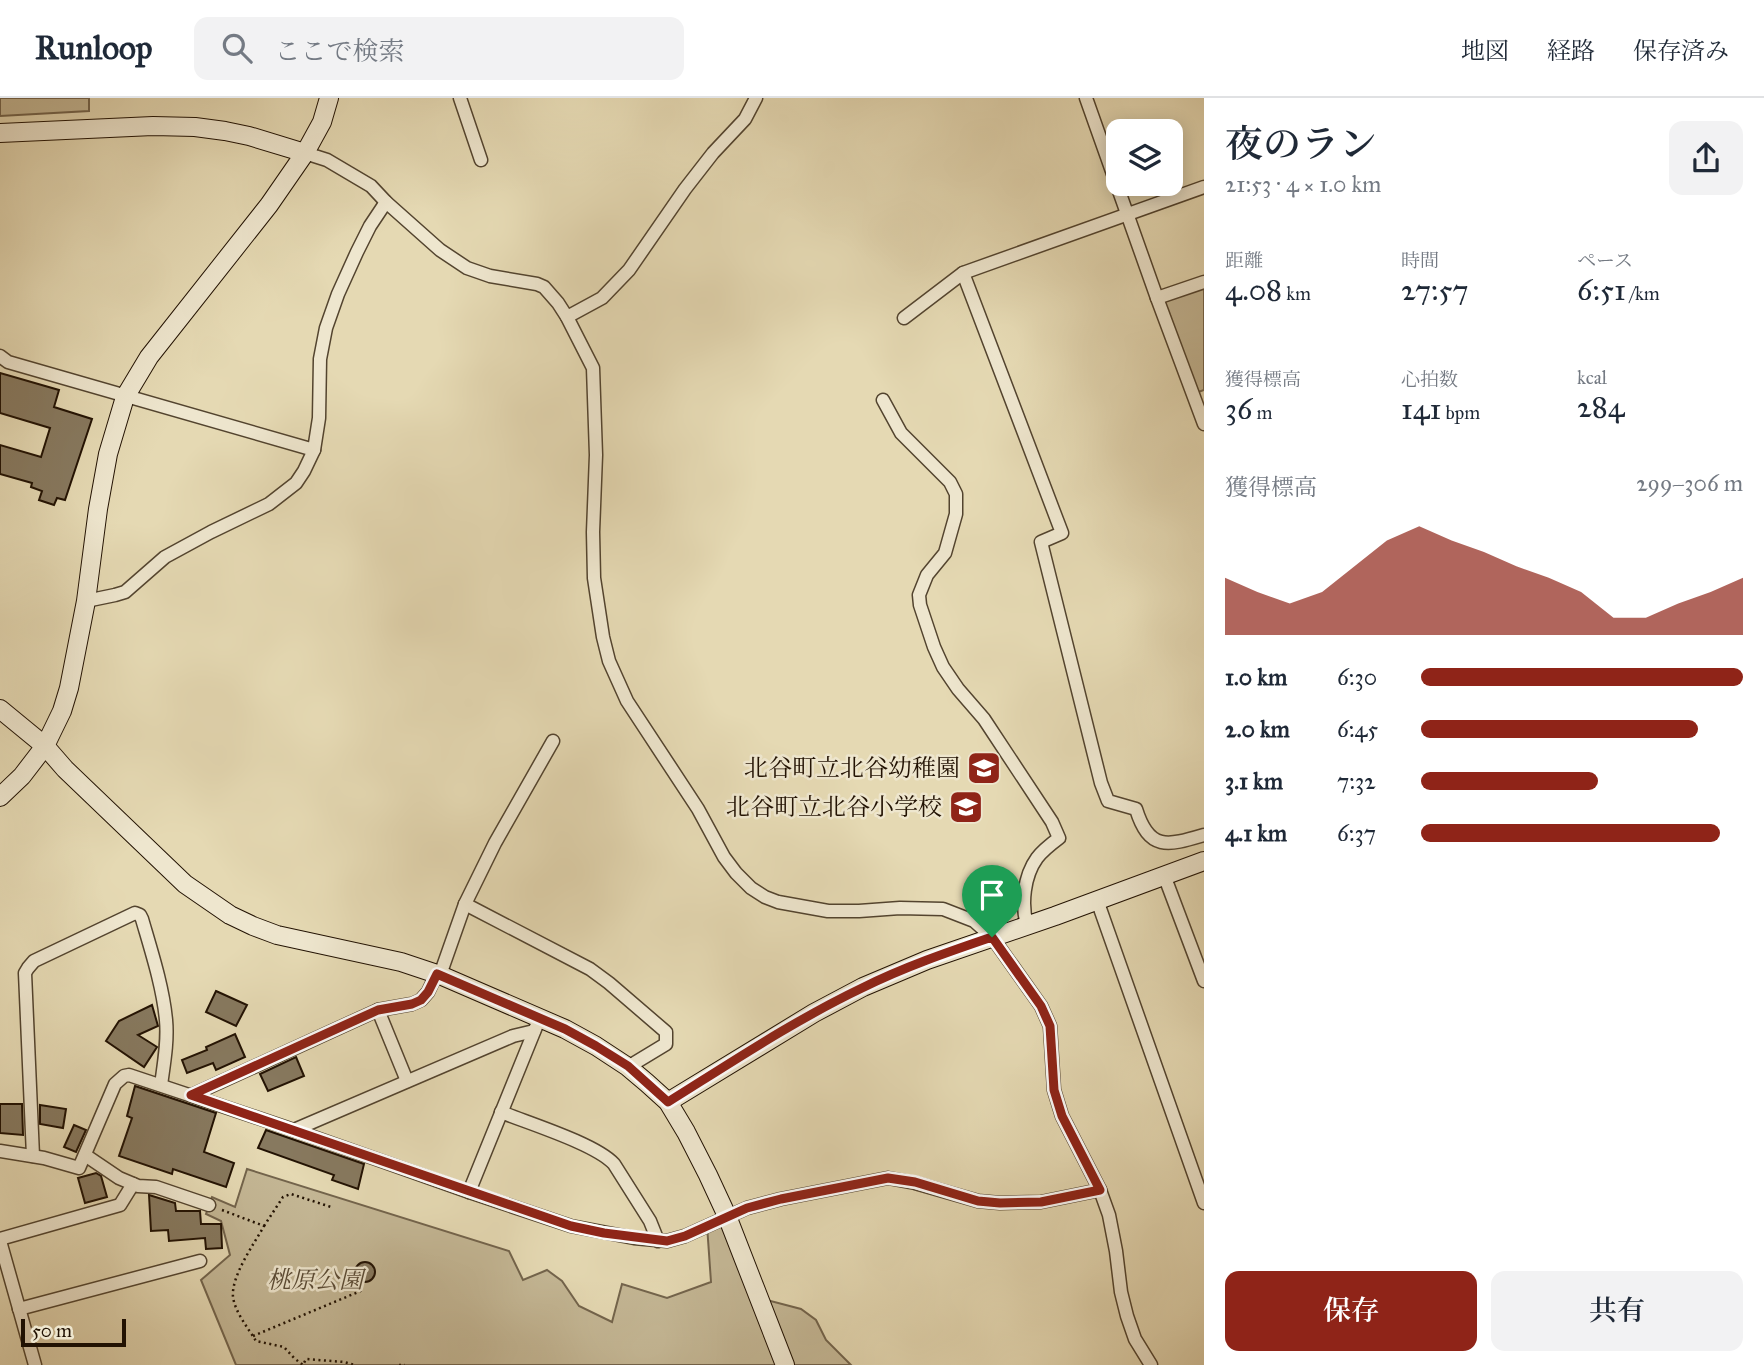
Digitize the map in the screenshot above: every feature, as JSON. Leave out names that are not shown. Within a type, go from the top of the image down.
[{"type":"street","points":[[0,797],[22,776],[45,746],[62,711],[86,601],[106,465],[125,397],[149,357],[269,205],[305,153],[322,122],[329,98]]},
{"type":"street","points":[[460,98],[481,160]]},
{"type":"street","points":[[567,317],[602,298],[629,270],[685,189],[713,153],[745,119],[756,98]]},
{"type":"street","points":[[1086,98],[1157,298],[1199,393],[1204,425]]},
{"type":"street","points":[[0,133],[195,127],[249,136],[327,160],[371,186],[440,250],[467,268],[490,276],[544,287],[567,317],[593,368],[596,455],[594,578],[609,661],[627,701],[698,809],[724,857],[751,888],[778,902],[828,911],[943,909],[974,920],[992,937],[1041,1006],[1050,1026],[1054,1090],[1062,1116],[1100,1190],[1109,1214],[1127,1315],[1135,1339],[1151,1365]]},
{"type":"street","points":[[904,318],[963,273],[1204,187]]},
{"type":"street","points":[[86,601],[125,592],[165,557],[269,504],[296,483],[314,450],[319,418],[320,359],[326,328],[338,293],[361,243],[386,202]]},
{"type":"street","points":[[963,273],[1062,533],[1041,542],[1101,783],[1108,801],[1136,809],[1145,832],[1156,841],[1174,842],[1204,835]]},
{"type":"street","points":[[1157,298],[1204,282]]},
{"type":"street","points":[[0,356],[8,362],[314,450]]},
{"type":"street","points":[[883,400],[901,433],[950,482],[956,494],[956,513],[945,552],[927,575],[919,595],[934,647],[943,667],[984,719],[1052,822],[1059,838],[1044,850],[1031,867],[1023,911],[1027,925]]},
{"type":"street","points":[[0,709],[45,746],[65,769],[185,884],[230,915],[277,935],[401,962],[438,974],[537,1025],[565,1029],[628,1066],[668,1102],[703,1164],[727,1216],[785,1365]]},
{"type":"street","points":[[191,1095],[378,1010],[421,1000],[438,974],[465,904],[495,843],[554,741]]},
{"type":"street","points":[[668,1102],[851,993],[927,960],[1204,861]]},
{"type":"street","points":[[1164,875],[1204,981]]},
{"type":"street","points":[[1097,900],[1204,1203]]},
{"type":"street","points":[[465,904],[590,969],[666,1032],[666,1044],[628,1066]]},
{"type":"street","points":[[33,1156],[25,973],[27,968],[34,961],[135,913],[142,919],[166,1018],[165,1062],[160,1085]]},
{"type":"street","points":[[378,1010],[407,1081]]},
{"type":"street","points":[[294,1130],[537,1025]]},
{"type":"street","points":[[469,1192],[537,1025]]},
{"type":"street","points":[[0,1151],[79,1168],[115,1084],[129,1075],[571,1226],[658,1241],[685,1236],[747,1208],[888,1178],[915,1182],[978,1201],[1000,1203],[1041,1202],[1100,1190]]},
{"type":"street","points":[[501,1112],[587,1147],[611,1160],[650,1221],[658,1241]]},
{"type":"street","points":[[85,1155],[119,1178],[133,1184],[156,1187],[209,1205]]},
{"type":"street","points":[[35,1365],[0,1240],[120,1205],[133,1184]]},
{"type":"street","points":[[19,1309],[200,1261]]},
{"type":"path","points":[[331,1207],[291,1194],[283,1197],[239,1268],[233,1296],[239,1313],[256,1341],[284,1347],[293,1359],[303,1365],[306,1359],[355,1365]]},
{"type":"path","points":[[209,1205],[264,1226]]},
{"type":"path","points":[[253,1336],[363,1290]]},
{"type":"path","points":[[399,1365],[405,1365]]},
{"type":"green space","points":[[0,98],[89,98],[89,111],[0,116]]},
{"type":"green space","points":[[1204,282],[1204,390],[1193,394],[1157,298]]},
{"type":"green space","name":"桃原公園","points":[[247,1169],[509,1251],[523,1280],[547,1270],[562,1281],[579,1306],[612,1322],[622,1284],[667,1298],[711,1282],[707,1225],[727,1216],[759,1298],[801,1309],[816,1320],[826,1340],[851,1365],[236,1365],[201,1280],[230,1255],[221,1221],[206,1214],[212,1197],[235,1207]]},
{"type":"building","points":[[0,373],[59,390],[54,407],[92,419],[65,500],[57,498],[54,505],[39,500],[42,491],[31,487],[32,483],[0,474],[0,445],[41,457],[50,428],[0,413]]},
{"type":"building","points":[[216,991],[247,1005],[236,1026],[206,1012]]},
{"type":"building","points":[[152,1005],[158,1026],[138,1035],[157,1047],[144,1067],[106,1041],[119,1021]]},
{"type":"building","points":[[235,1034],[245,1057],[216,1070],[213,1063],[187,1073],[182,1060]]},
{"type":"building","points":[[296,1057],[304,1076],[268,1091],[260,1074]]},
{"type":"building","points":[[135,1086],[216,1113],[204,1152],[234,1163],[226,1187],[173,1169],[172,1174],[119,1156],[132,1118],[127,1116]]},
{"type":"building","points":[[0,1104],[22,1104],[23,1135],[0,1133]]},
{"type":"building","points":[[40,1105],[66,1109],[63,1128],[40,1124]]},
{"type":"building","points":[[74,1125],[86,1130],[76,1152],[64,1147]]},
{"type":"building","points":[[266,1130],[364,1164],[358,1189],[332,1180],[334,1175],[258,1148]]},
{"type":"building","points":[[96,1173],[101,1176],[107,1197],[85,1203],[78,1178]]},
{"type":"building","points":[[149,1195],[175,1203],[176,1211],[200,1211],[201,1224],[221,1224],[222,1248],[206,1249],[205,1238],[169,1241],[168,1230],[151,1231]]},
{"type":"building","points":[[365,1262],[372,1265],[375,1272],[372,1279],[365,1282],[358,1279],[355,1272],[358,1265]]},
{"type":"place","name":"北谷町立北谷幼稚園","points":[[984,768]]},
{"type":"place","name":"北谷町立北谷小学校","points":[[966,807]]},
{"type":"route","points":[[992,937],[1041,1006],[1050,1026],[1054,1090],[1062,1116],[1100,1190],[1041,1202],[1000,1203],[978,1201],[915,1182],[888,1178],[747,1208],[685,1236],[658,1241],[571,1226],[191,1095],[378,1010],[421,1000],[437,974],[565,1029],[596,1046],[628,1066],[668,1102],[814,1013],[863,987],[992,937]]}]
